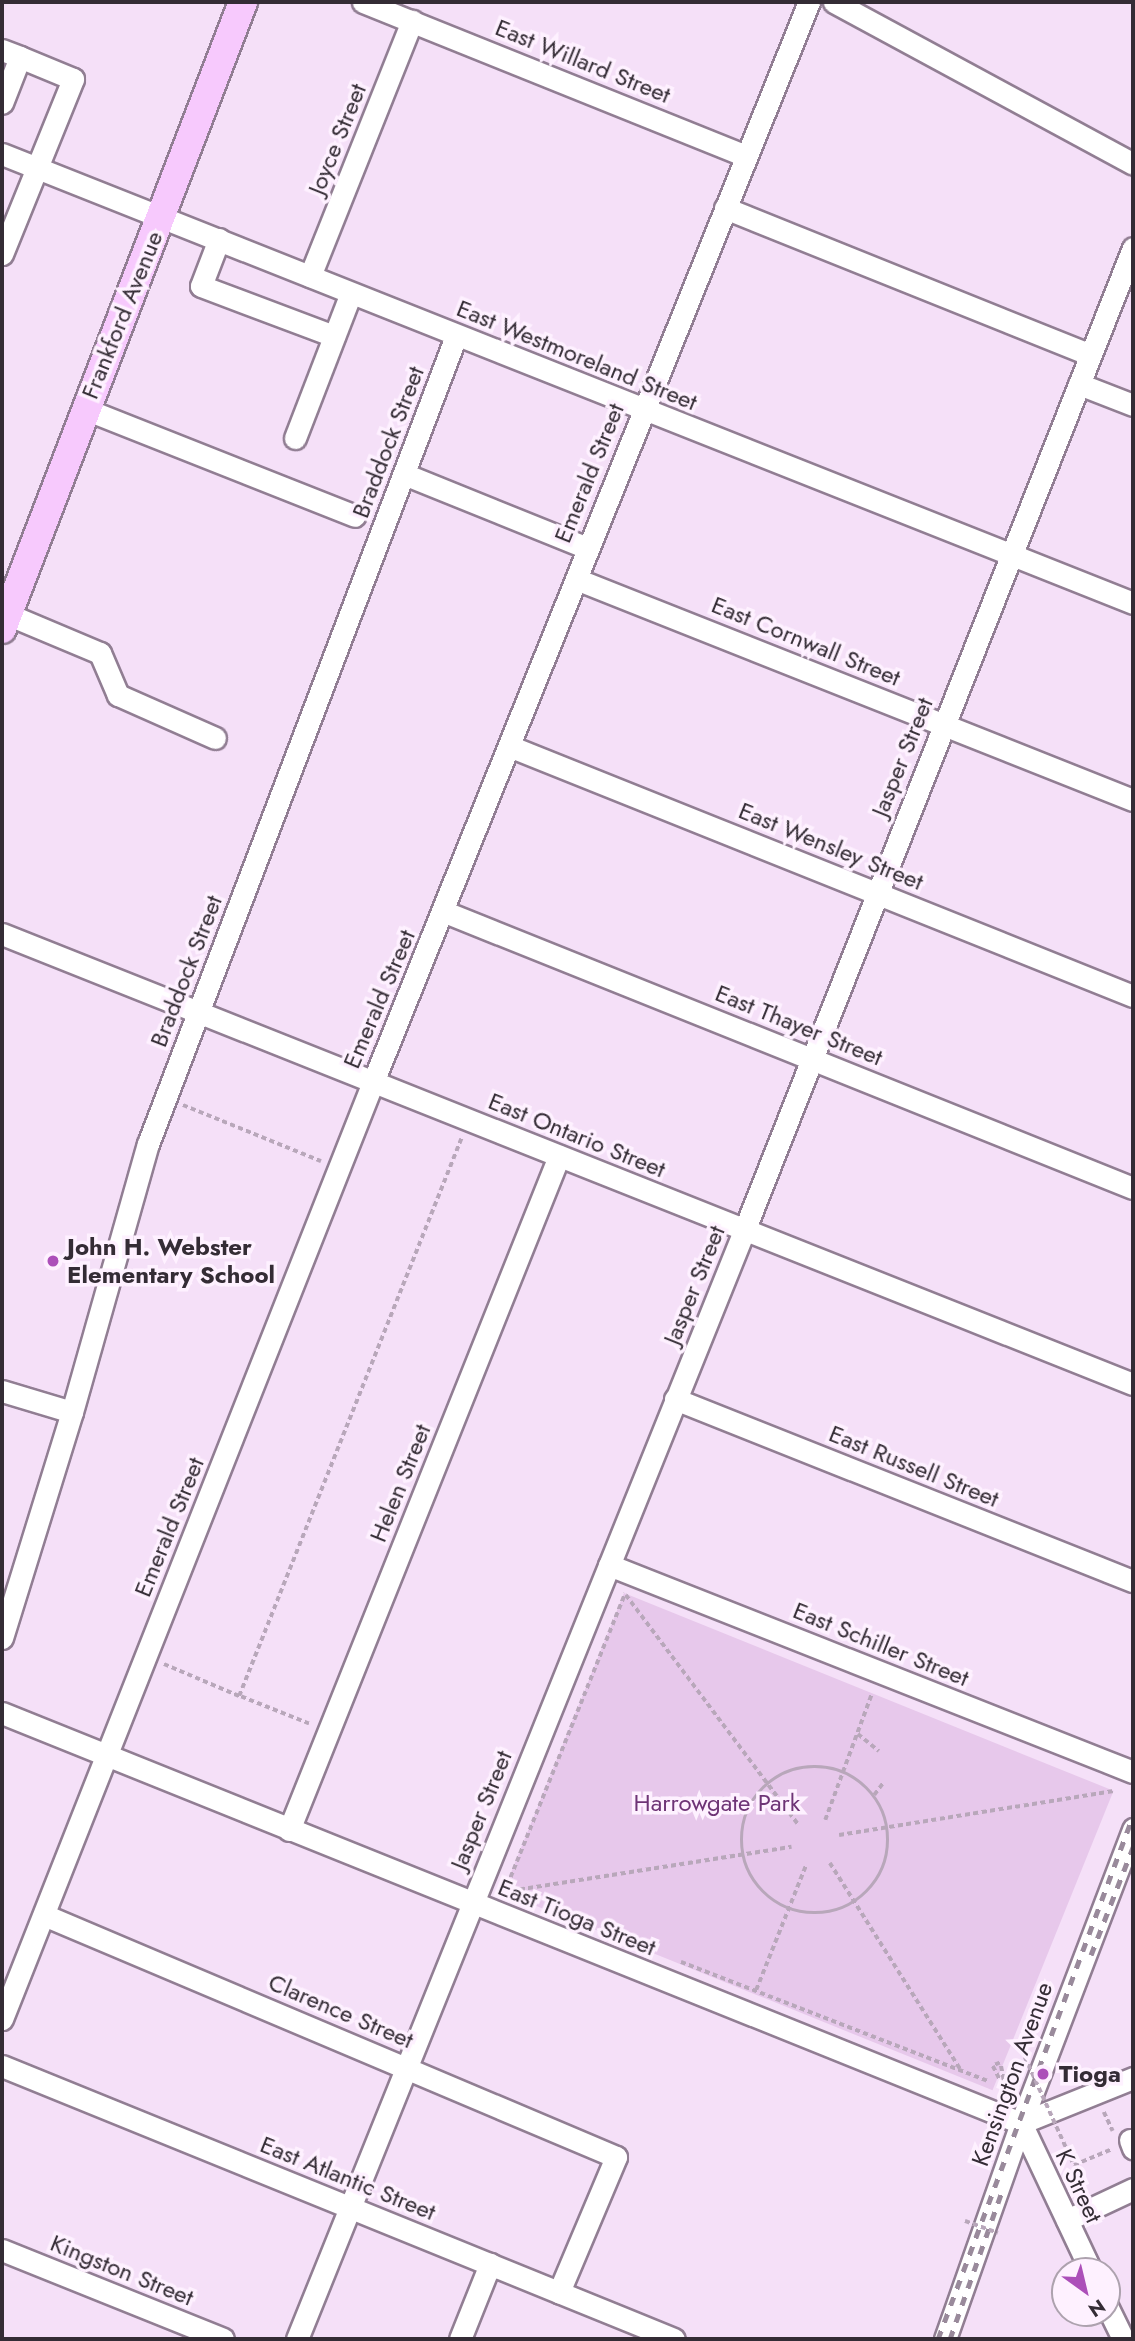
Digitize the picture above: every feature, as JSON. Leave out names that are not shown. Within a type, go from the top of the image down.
[{"type":"main road","name":"Frankford Avenue","points":[[5,621],[243,2]]},
{"type":"street","name":"East Willard Street","points":[[363,2],[744,155]]},
{"type":"street","name":"Emerald Street","points":[[2,2019],[373,1082],[445,912],[744,155],[809,2]]},
{"type":"street","points":[[834,2],[1133,164]]},
{"type":"street","name":"Joyce Street","points":[[310,276],[412,21]]},
{"type":"street","points":[[2,103],[11,53],[73,79],[2,254]]},
{"type":"street","name":"East Westmoreland Street","points":[[2,154],[1133,603]]},
{"type":"street","points":[[724,208],[1090,355]]},
{"type":"street","points":[[219,239],[201,286],[334,336]]},
{"type":"street","name":"Jasper Street","points":[[297,2339],[744,1231],[875,892],[945,724],[1133,248]]},
{"type":"street","points":[[295,438],[351,293]]},
{"type":"street","name":"Braddock Street","points":[[2,1638],[72,1412],[148,1144],[456,336]]},
{"type":"street","points":[[1079,384],[1133,405]]},
{"type":"street","points":[[85,409],[355,516]]},
{"type":"street","points":[[404,474],[587,548]]},
{"type":"street","name":"East Cornwall Street","points":[[576,579],[1133,800]]},
{"type":"street","points":[[5,621],[100,653],[118,695],[215,738]]},
{"type":"street","name":"East Wensley Street","points":[[509,746],[1133,996]]},
{"type":"street","name":"East Thayer Street","points":[[445,912],[1133,1188]]},
{"type":"street","name":"East Ontario Street","points":[[2,934],[1133,1384]]},
{"type":"street","name":"Helen Street","points":[[289,1830],[559,1156]]},
{"type":"street","points":[[2,1391],[72,1412]]},
{"type":"street","name":"East Russell Street","points":[[676,1399],[1133,1581]]},
{"type":"street","name":"East Schiller Street","points":[[609,1565],[1133,1772]]},
{"type":"street","name":"East Tioga Street","points":[[2,1713],[1021,2123]]},
{"type":"street","name":"Kensington Avenue","points":[[944,2339],[1021,2123],[1133,1829]]},
{"type":"street","name":"Clarence Street","points":[[44,1915],[616,2157],[559,2292]]},
{"type":"street","name":"East Atlantic Street","points":[[2,2066],[674,2339]]},
{"type":"street","points":[[1021,2123],[1133,2078]]},
{"type":"street","name":"K Street","points":[[1021,2123],[1084,2257]]},
{"type":"street","points":[[1067,2220],[1133,2189]]},
{"type":"street","name":"Kingston Street","points":[[2,2250],[223,2339]]},
{"type":"street","points":[[460,2339],[490,2264]]},
{"type":"path","points":[[166,1098],[340,1168]]},
{"type":"path","points":[[239,1696],[468,1120]]},
{"type":"path","points":[[624,1593],[637,1598]]},
{"type":"path","points":[[624,1593],[799,1825]]},
{"type":"path","points":[[503,1892],[624,1593]]},
{"type":"path","points":[[146,1657],[328,1732]]},
{"type":"path","points":[[825,1820],[874,1694],[862,1689]]},
{"type":"path","points":[[858,1734],[879,1751]]},
{"type":"path","points":[[817,1766],[843,1772],[873,1795],[887,1827],[889,1845],[883,1870],[869,1891],[855,1901],[823,1913],[789,1908],[774,1902],[756,1884],[743,1854],[745,1815],[768,1784],[794,1769],[817,1766]]},
{"type":"path","points":[[873,1795],[883,1783]]},
{"type":"path","points":[[839,1835],[1114,1791]]},
{"type":"path","points":[[503,1892],[792,1847]]},
{"type":"path","points":[[830,1863],[961,2070]]},
{"type":"path","points":[[756,1991],[806,1865]]},
{"type":"path","points":[[503,1892],[516,1898]]},
{"type":"path","points":[[667,1956],[990,2082]]},
{"type":"path","points":[[1022,2070],[1025,2057],[1074,2165],[1124,2142],[1096,2094]]},
{"type":"path","points":[[1005,2088],[1000,2063],[993,2066],[1009,2097],[1016,2094]]},
{"type":"path","points":[[965,2221],[998,2232]]},
{"type":"green space","name":"Harrowgate Park","points":[[624,1593],[1114,1791],[993,2090],[503,1892]]},
{"type":"railway","points":[[938,2339],[1133,1816]]},
{"type":"railway","points":[[1091,1955],[1133,1847]]},
{"type":"railway","points":[[950,2339],[1001,2194]]},
{"type":"place","name":"John H. Webster Elementary School","points":[[53,1261]]},
{"type":"place","name":"Tioga","points":[[1043,2074]]}]
